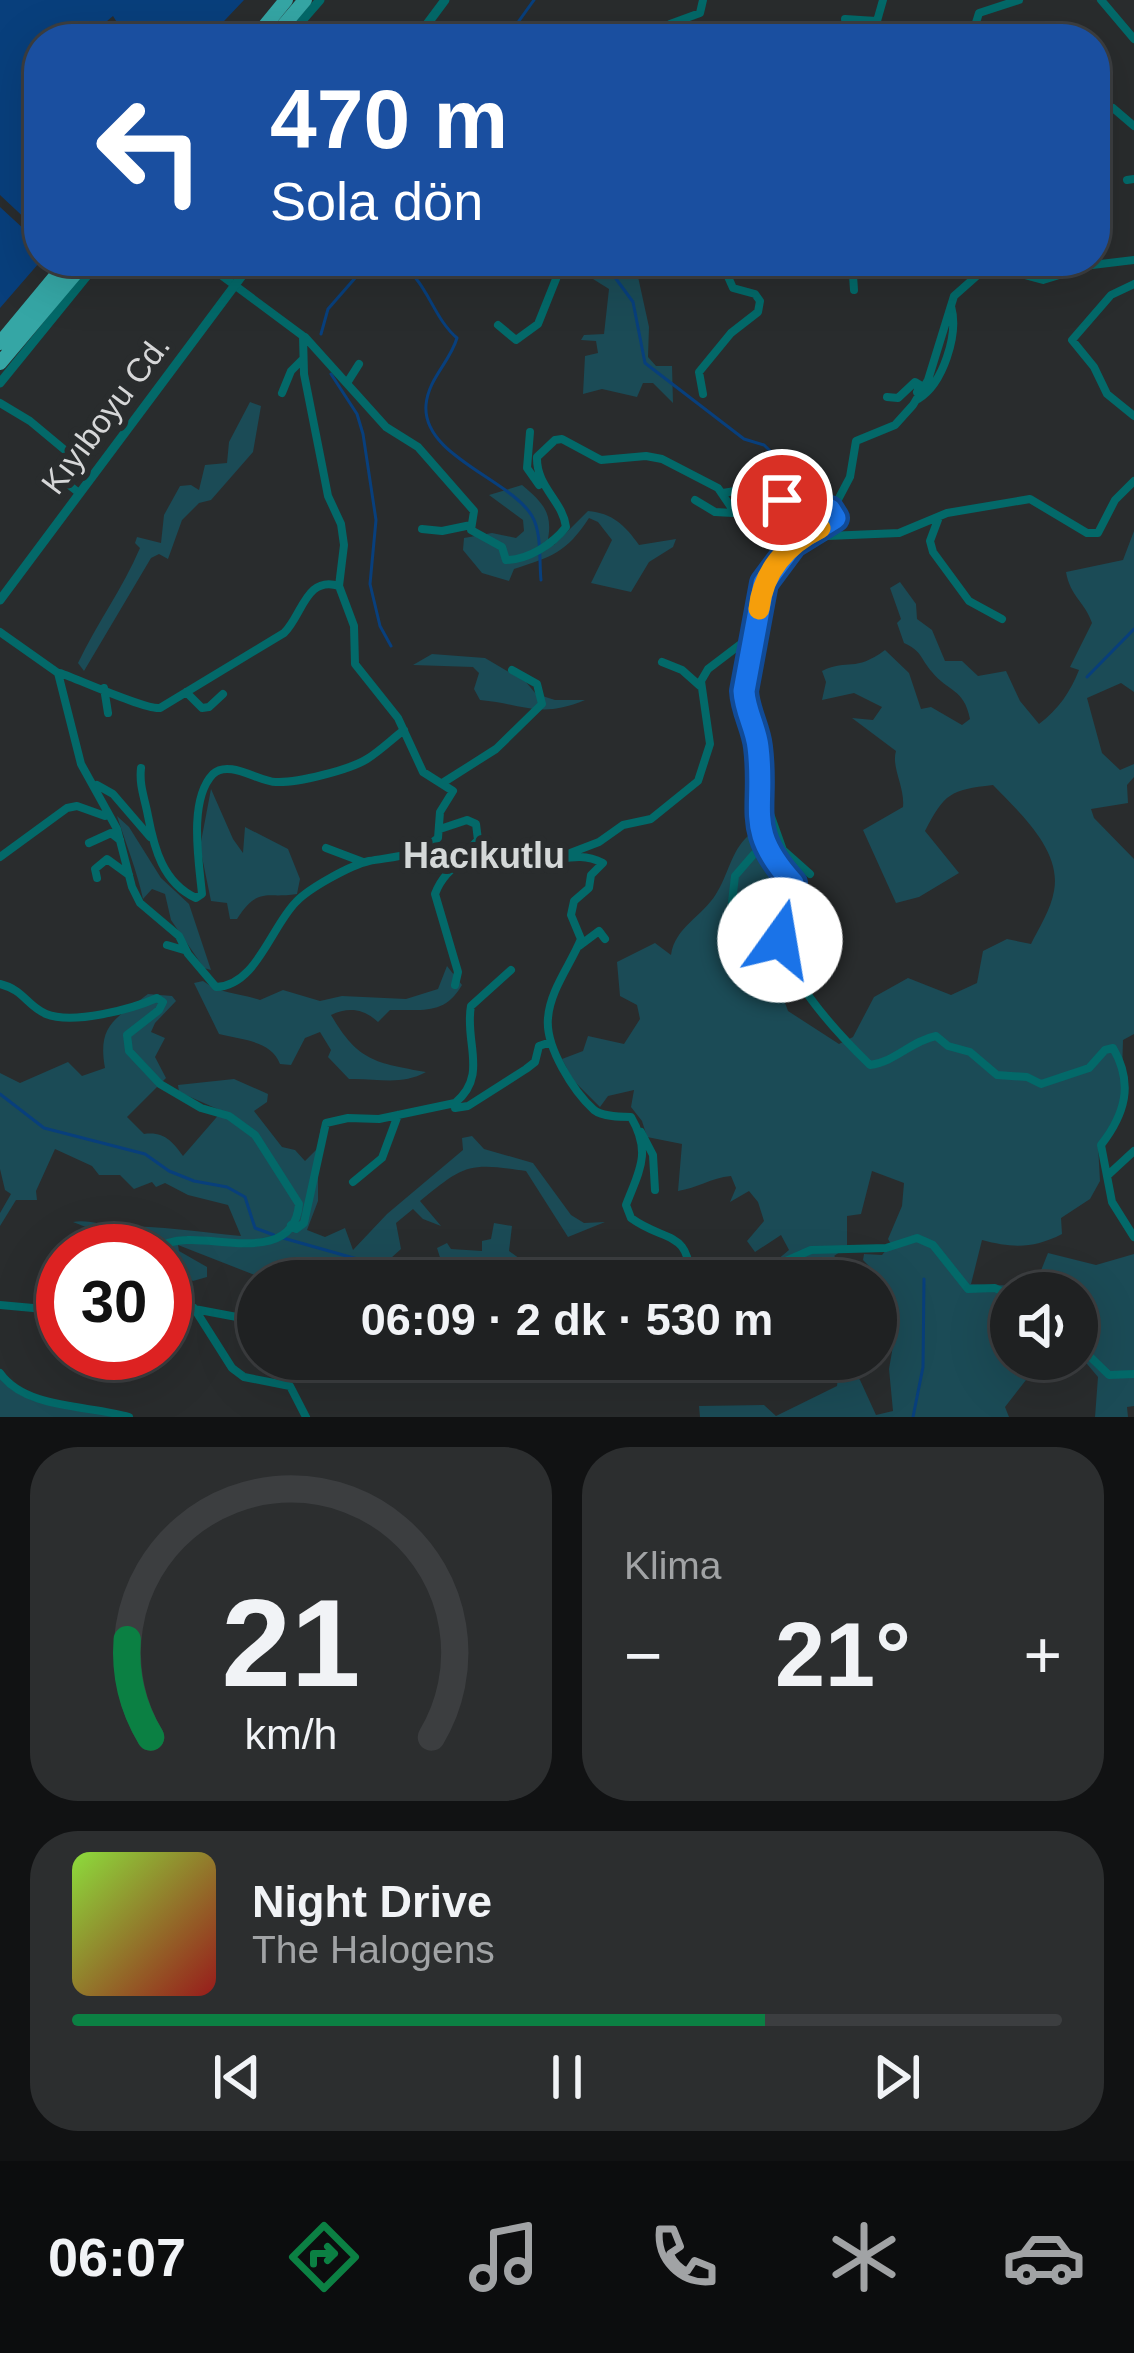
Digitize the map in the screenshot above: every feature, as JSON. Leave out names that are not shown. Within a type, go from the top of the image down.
[{"type":"highway","points":[[266,24],[286,0]]},
{"type":"highway","points":[[285,24],[305,0]]},
{"type":"highway","points":[[0,343],[56,276]]},
{"type":"highway","points":[[0,363],[73,276]]},
{"type":"street","points":[[299,24],[320,0]]},
{"type":"street","points":[[670,24],[700,13],[703,0]]},
{"type":"street","points":[[874,24],[883,0]]},
{"type":"street","points":[[976,24],[979,14],[1019,0]]},
{"type":"street","points":[[1101,0],[1134,39]]},
{"type":"street","points":[[845,20],[877,21]]},
{"type":"street","points":[[1113,108],[1134,126]]},
{"type":"street","points":[[0,382],[87,276]]},
{"type":"street","points":[[220,276],[304,336],[386,427],[418,447],[472,507],[476,535],[502,547],[506,560],[556,540],[566,527],[562,511],[539,479],[537,457],[555,440],[562,439],[601,460],[662,459],[722,493],[734,513]]},
{"type":"street","name":"Kıyıboyu Cd.","points":[[0,600],[242,276]]},
{"type":"street","points":[[498,326],[517,340],[538,324],[557,276]]},
{"type":"street","points":[[703,394],[699,372],[731,333],[758,312],[760,302],[755,294],[733,287],[728,276]]},
{"type":"street","points":[[853,276],[854,290]]},
{"type":"street","points":[[832,511],[850,477],[856,441],[895,425],[915,403],[928,380],[954,296],[981,276]]},
{"type":"street","points":[[1024,276],[1043,280],[1056,276]]},
{"type":"street","points":[[1043,280],[1048,276]]},
{"type":"street","points":[[1134,284],[1111,295],[1072,340],[1094,367],[1107,394],[1134,416]]},
{"type":"street","points":[[58,673],[81,764],[121,841],[140,903],[168,925],[216,987],[228,987],[266,948],[297,899],[364,862],[419,854],[438,838],[440,812],[453,791],[423,772],[404,730],[355,664],[354,626],[339,586],[344,545],[341,524],[328,496],[304,336]]},
{"type":"street","points":[[282,393],[291,371],[304,358]]},
{"type":"street","points":[[347,383],[359,364]]},
{"type":"street","points":[[886,398],[898,398],[915,382],[920,385],[915,403]]},
{"type":"street","points":[[0,403],[72,456]]},
{"type":"street","points":[[530,432],[527,468],[545,489]]},
{"type":"street","points":[[64,481],[79,493]]},
{"type":"street","points":[[781,558],[827,536],[898,533],[940,515],[1030,499],[1088,533],[1098,532],[1114,500],[1134,481]]},
{"type":"street","points":[[722,493],[741,490]]},
{"type":"street","points":[[695,500],[715,512],[734,513],[782,500],[810,510],[832,511]]},
{"type":"street","points":[[810,874],[783,850],[762,792],[758,745],[745,708],[764,583],[793,544],[829,525],[835,518],[832,511]]},
{"type":"street","points":[[940,515],[930,541],[933,552],[969,601],[1002,620]]},
{"type":"street","points":[[422,529],[442,531],[471,525]]},
{"type":"street","points":[[0,632],[58,673],[149,710],[160,708],[284,633],[295,623],[305,598],[318,587],[339,586]]},
{"type":"street","points":[[453,867],[475,855],[492,853],[513,852],[550,861],[599,842],[623,825],[651,819],[698,782],[710,744],[701,687],[708,669],[754,634]]},
{"type":"street","points":[[662,662],[682,670],[701,687]]},
{"type":"street","points":[[444,782],[496,749],[542,704],[537,684],[512,670]]},
{"type":"street","points":[[104,688],[108,712]]},
{"type":"street","points":[[186,692],[202,708],[223,694]]},
{"type":"street","points":[[94,783],[113,794],[151,838],[169,874],[189,896],[200,897],[196,836],[202,797],[214,773],[246,772],[272,783],[314,777],[363,762],[404,730]]},
{"type":"street","points":[[141,768],[151,838]]},
{"type":"street","points":[[762,792],[757,814],[770,853],[793,883],[778,914],[780,940],[831,1027],[870,1065],[884,1063],[920,1039],[936,1036],[948,1046],[970,1052],[997,1075],[1027,1077],[1041,1084],[1089,1069],[1106,1050],[1114,1048],[1122,1061],[1126,1088],[1124,1116],[1102,1145],[1112,1202],[1134,1237]]},
{"type":"street","points":[[0,856],[68,808],[77,806],[106,817]]},
{"type":"street","points":[[440,829],[467,820],[476,824],[479,834],[435,893],[458,972],[454,985]]},
{"type":"street","points":[[88,843],[111,833],[121,841]]},
{"type":"street","points":[[326,848],[364,862]]},
{"type":"street","points":[[754,894],[732,902],[735,876],[754,854],[770,853]]},
{"type":"street","points":[[566,856],[603,863],[591,875],[589,888],[574,901],[571,915],[580,939],[552,1000],[547,1020],[550,1042],[571,1083],[592,1108],[600,1114],[631,1118],[653,1155],[655,1190]]},
{"type":"street","points":[[97,878],[95,868],[107,860],[130,876]]},
{"type":"street","points":[[578,946],[599,932],[605,939]]},
{"type":"street","points":[[167,945],[186,950]]},
{"type":"street","points":[[291,1225],[296,1229],[304,1223],[326,1123],[455,1103],[467,1092],[475,1072],[472,1006],[511,970]]},
{"type":"street","points":[[0,984],[17,988],[43,1013],[58,1017],[116,1011],[158,998],[163,1002],[127,1035],[129,1051],[160,1084],[201,1108],[229,1116],[255,1135],[298,1204],[291,1225],[269,1241],[255,1245],[192,1240]]},
{"type":"street","points":[[455,1103],[455,1108],[468,1106],[535,1062],[539,1046],[550,1042]]},
{"type":"street","points":[[353,1182],[382,1158],[398,1114]]},
{"type":"street","points":[[636,1126],[643,1171],[626,1205],[631,1218],[681,1243],[689,1260]]},
{"type":"street","points":[[1107,1176],[1134,1151]]},
{"type":"street","points":[[788,1260],[811,1250],[886,1248],[917,1238],[933,1246],[968,1288],[990,1288]]},
{"type":"street","points":[[0,1305],[36,1308]]},
{"type":"street","points":[[194,1308],[237,1317]]},
{"type":"street","points":[[194,1308],[232,1368],[244,1377],[290,1386],[306,1417]]},
{"type":"street","points":[[1098,1365],[1109,1376],[1134,1374]]},
{"type":"street","points":[[0,1373],[13,1388],[73,1410],[129,1417]]},
{"type":"shaded area","points":[[638,276],[649,327],[648,357],[656,366],[672,366],[673,403],[653,383],[643,383],[637,397],[602,389],[583,394],[585,356],[598,353],[596,341],[581,340],[584,335],[604,334],[609,289],[593,279]]},
{"type":"shaded area","points":[[250,402],[261,406],[253,452],[211,500],[199,503],[182,520],[168,559],[159,554],[151,558],[84,671],[78,663],[133,563],[140,548],[137,537],[161,543],[164,515],[180,486],[199,490],[205,465],[227,463],[229,442]]},
{"type":"shaded area","points":[[522,485],[544,508],[548,539],[554,545],[588,511],[617,521],[639,545],[676,539],[673,547],[649,562],[631,592],[591,583],[612,540],[589,518],[565,546],[514,569],[509,581],[482,573],[463,550],[464,538],[492,533],[516,538],[524,531],[523,520],[489,495]]},
{"type":"shaded area","points":[[1134,531],[1134,692],[1121,683],[1087,698],[1102,753],[1120,770],[1134,764],[1134,777],[1127,785],[1128,803],[1091,809],[1134,859],[1134,1034],[1123,1040],[1121,1107],[1098,1145],[1100,1181],[1090,1199],[1061,1218],[1062,1234],[1051,1239],[1022,1246],[982,1240],[971,1284],[990,1285],[990,1380],[1026,1380],[1005,1407],[1009,1417],[700,1417],[699,1406],[764,1405],[776,1416],[837,1386],[838,1380],[860,1380],[876,1415],[893,1411],[890,1380],[897,1380],[897,1260],[863,1260],[864,1254],[882,1255],[891,1244],[888,1239],[902,1206],[904,1183],[872,1171],[861,1214],[847,1216],[847,1247],[834,1256],[840,1260],[777,1260],[789,1250],[781,1235],[755,1252],[747,1241],[764,1221],[749,1191],[730,1202],[736,1188],[731,1176],[678,1191],[682,1144],[647,1137],[631,1107],[634,1090],[608,1096],[600,1107],[573,1080],[562,1059],[583,1051],[588,1036],[624,1044],[640,1019],[637,1005],[620,996],[617,962],[655,943],[671,955],[683,929],[716,894],[748,836],[758,837],[773,876],[751,931],[762,957],[771,965],[788,1011],[839,1044],[853,1037],[874,997],[908,978],[951,995],[977,983],[983,951],[1007,939],[1031,944],[1052,898],[1052,861],[1036,833],[993,785],[950,796],[925,831],[959,873],[919,897],[896,903],[863,830],[903,807],[896,751],[852,718],[873,720],[882,707],[854,693],[822,700],[826,682],[822,671],[866,661],[885,650],[909,673],[921,709],[931,707],[962,725],[970,719],[960,696],[904,643],[890,588],[900,582],[916,604],[917,619],[932,630],[945,661],[962,661],[978,676],[1006,671],[1020,701],[1039,724],[1072,685],[1079,670],[1070,667],[1092,623],[1066,572],[1123,560]]},
{"type":"shaded area","points":[[432,654],[485,658],[526,682],[536,694],[555,700],[585,700],[556,709],[532,709],[480,700],[474,689],[479,673],[473,667],[413,665]]},
{"type":"shaded area","points":[[211,789],[243,853],[245,827],[288,849],[300,879],[297,894],[257,898],[237,919],[230,919],[227,903],[211,901],[200,847]]},
{"type":"shaded area","points":[[117,816],[161,878],[189,904],[211,970],[204,968],[171,920],[165,894],[152,889],[143,899]]},
{"type":"shaded area","points":[[447,966],[462,985],[440,1006],[390,1010],[378,1022],[355,1010],[331,1015],[359,1051],[393,1066],[426,1072],[398,1080],[349,1079],[328,1057],[331,1050],[320,1032],[305,1038],[291,1065],[280,1064],[263,1046],[219,1034],[194,983],[203,981],[260,1000],[283,990],[320,1001],[342,996],[406,999],[438,989]]},
{"type":"shaded area","points":[[148,994],[172,996],[176,1001],[151,1032],[165,1038],[155,1057],[166,1078],[127,1117],[144,1134],[167,1139],[183,1156],[222,1111],[179,1092],[178,1085],[234,1079],[268,1094],[267,1102],[254,1111],[282,1147],[295,1150],[305,1161],[317,1149],[321,1127],[328,1129],[318,1170],[318,1201],[307,1230],[325,1237],[345,1228],[353,1250],[387,1214],[463,1150],[462,1138],[472,1136],[484,1149],[533,1163],[571,1215],[584,1223],[605,1222],[568,1237],[526,1171],[479,1167],[458,1173],[420,1201],[441,1226],[413,1209],[396,1223],[401,1249],[389,1260],[237,1260],[237,1268],[192,1250],[192,1231],[241,1236],[228,1205],[188,1195],[165,1183],[134,1189],[120,1175],[99,1175],[92,1166],[55,1149],[36,1191],[37,1200],[16,1200],[0,1226],[0,1213],[11,1194],[5,1190],[0,1169],[0,1073],[20,1083],[68,1062],[82,1076],[105,1068],[104,1041],[118,1017]]},
{"type":"shaded area","points":[[494,1223],[512,1226],[509,1251],[522,1260],[441,1260],[437,1248],[447,1243],[451,1249],[482,1251],[482,1241],[491,1239]]},
{"type":"shaded area","points":[[1048,1253],[1096,1265],[1134,1254],[1134,1406],[1127,1407],[1128,1417],[1095,1417],[1098,1272],[1040,1272]]},
{"type":"shaded area","points":[[192,1258],[207,1267],[207,1277],[193,1281]]},
{"type":"shaded area","points":[[0,1378],[22,1396],[115,1417],[0,1417]]},
{"type":"water","points":[[0,0],[244,0],[221,24],[118,24],[113,16],[103,24],[24,24],[24,217],[0,195]]},
{"type":"water","points":[[0,207],[24,229],[24,276],[28,276],[0,308]]},
{"type":"waterway","points":[[517,24],[534,0]]},
{"type":"waterway","points":[[321,334],[328,309],[357,276]]},
{"type":"waterway","points":[[414,276],[457,338],[428,396],[429,423],[452,453],[506,490],[532,516],[539,539],[541,580]]},
{"type":"waterway","points":[[614,276],[633,302],[645,363],[744,439],[764,445],[792,472]]},
{"type":"waterway","points":[[331,374],[357,414],[363,434],[376,520],[370,584],[380,626],[391,646]]},
{"type":"waterway","points":[[1087,677],[1134,629]]},
{"type":"waterway","points":[[0,1094],[44,1128],[145,1154],[169,1171],[227,1187],[245,1197],[255,1228],[274,1235]]},
{"type":"waterway","points":[[283,1238],[361,1260]]},
{"type":"waterway","points":[[913,1417],[923,1367],[924,1279]]},
{"type":"slow traffic","points":[[759,609],[773,566],[793,544],[820,528]]},
{"type":"district","name":"Hacıkutlu","points":[[484,855]]},
{"type":"route","points":[[780,940],[778,914],[793,883],[773,861],[757,814],[762,792],[758,745],[744,691],[764,583],[793,544],[835,518],[830,510],[810,510],[782,500]]}]
